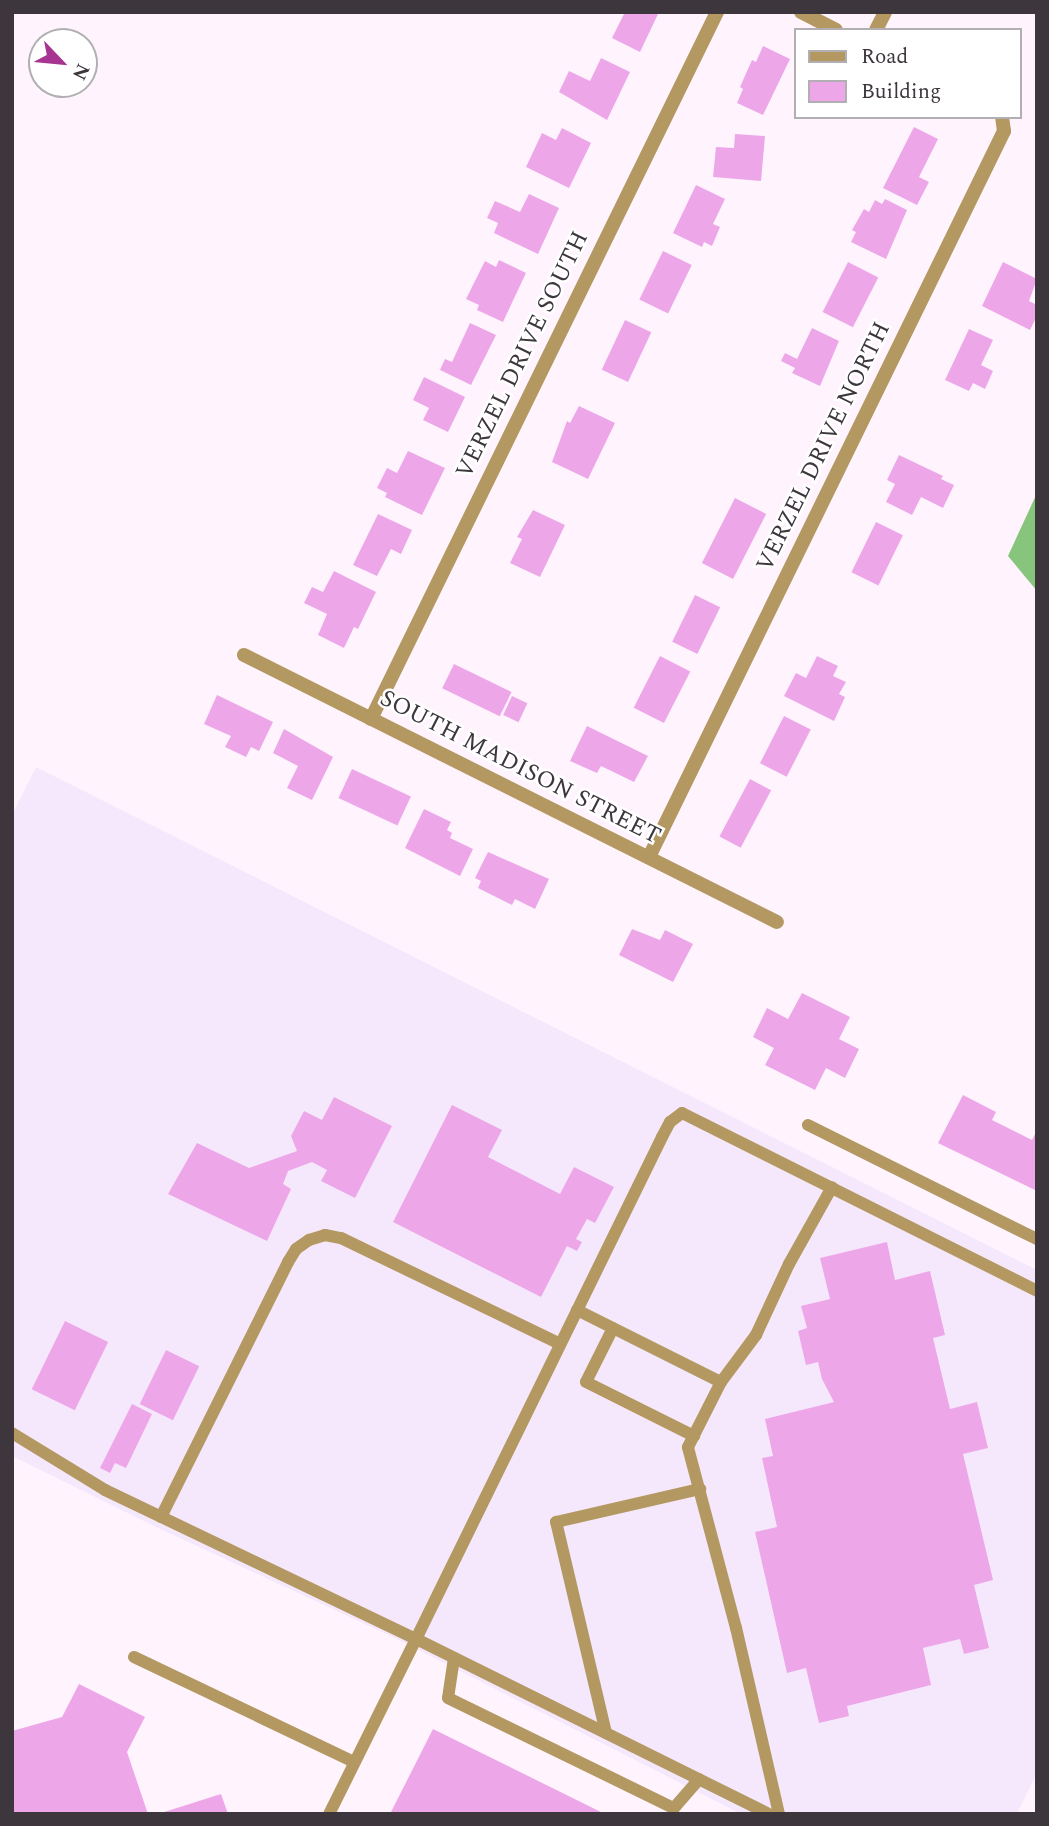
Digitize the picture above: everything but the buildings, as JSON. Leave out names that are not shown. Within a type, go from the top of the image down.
[{"type":"street","name":"VERZEL DRIVE SOUTH","points":[[370,719],[717,12]]},
{"type":"street","points":[[801,12],[832,28]]},
{"type":"street","points":[[877,28],[884,12]]},
{"type":"street","name":"VERZEL DRIVE NORTH","points":[[649,858],[1004,131],[1002,119]]},
{"type":"street","name":"SOUTH MADISON STREET","points":[[244,655],[777,922]]},
{"type":"lane","points":[[329,1814],[670,1122],[682,1112],[1037,1292]]},
{"type":"lane","points":[[808,1125],[1037,1239]]},
{"type":"lane","points":[[779,1814],[736,1628],[688,1447],[721,1382],[756,1335],[789,1265],[832,1186]]},
{"type":"lane","points":[[161,1517],[288,1262],[296,1249],[309,1240],[325,1235],[341,1238],[560,1344]]},
{"type":"lane","points":[[577,1310],[721,1382]]},
{"type":"lane","points":[[613,1328],[586,1382],[694,1436]]},
{"type":"lane","points":[[12,1433],[105,1490],[416,1639],[769,1814]]},
{"type":"lane","points":[[606,1733],[556,1522],[700,1489]]},
{"type":"lane","points":[[134,1657],[355,1762]]},
{"type":"lane","points":[[454,1658],[448,1698],[673,1811],[699,1779]]},
{"type":"shaded area","points":[[36,767],[1037,1270],[1037,1773],[1017,1814],[741,1814],[397,1639],[156,1527],[12,1456],[12,815]]},
{"type":"green space","points":[[1037,493],[1037,591],[1008,556]]}]
